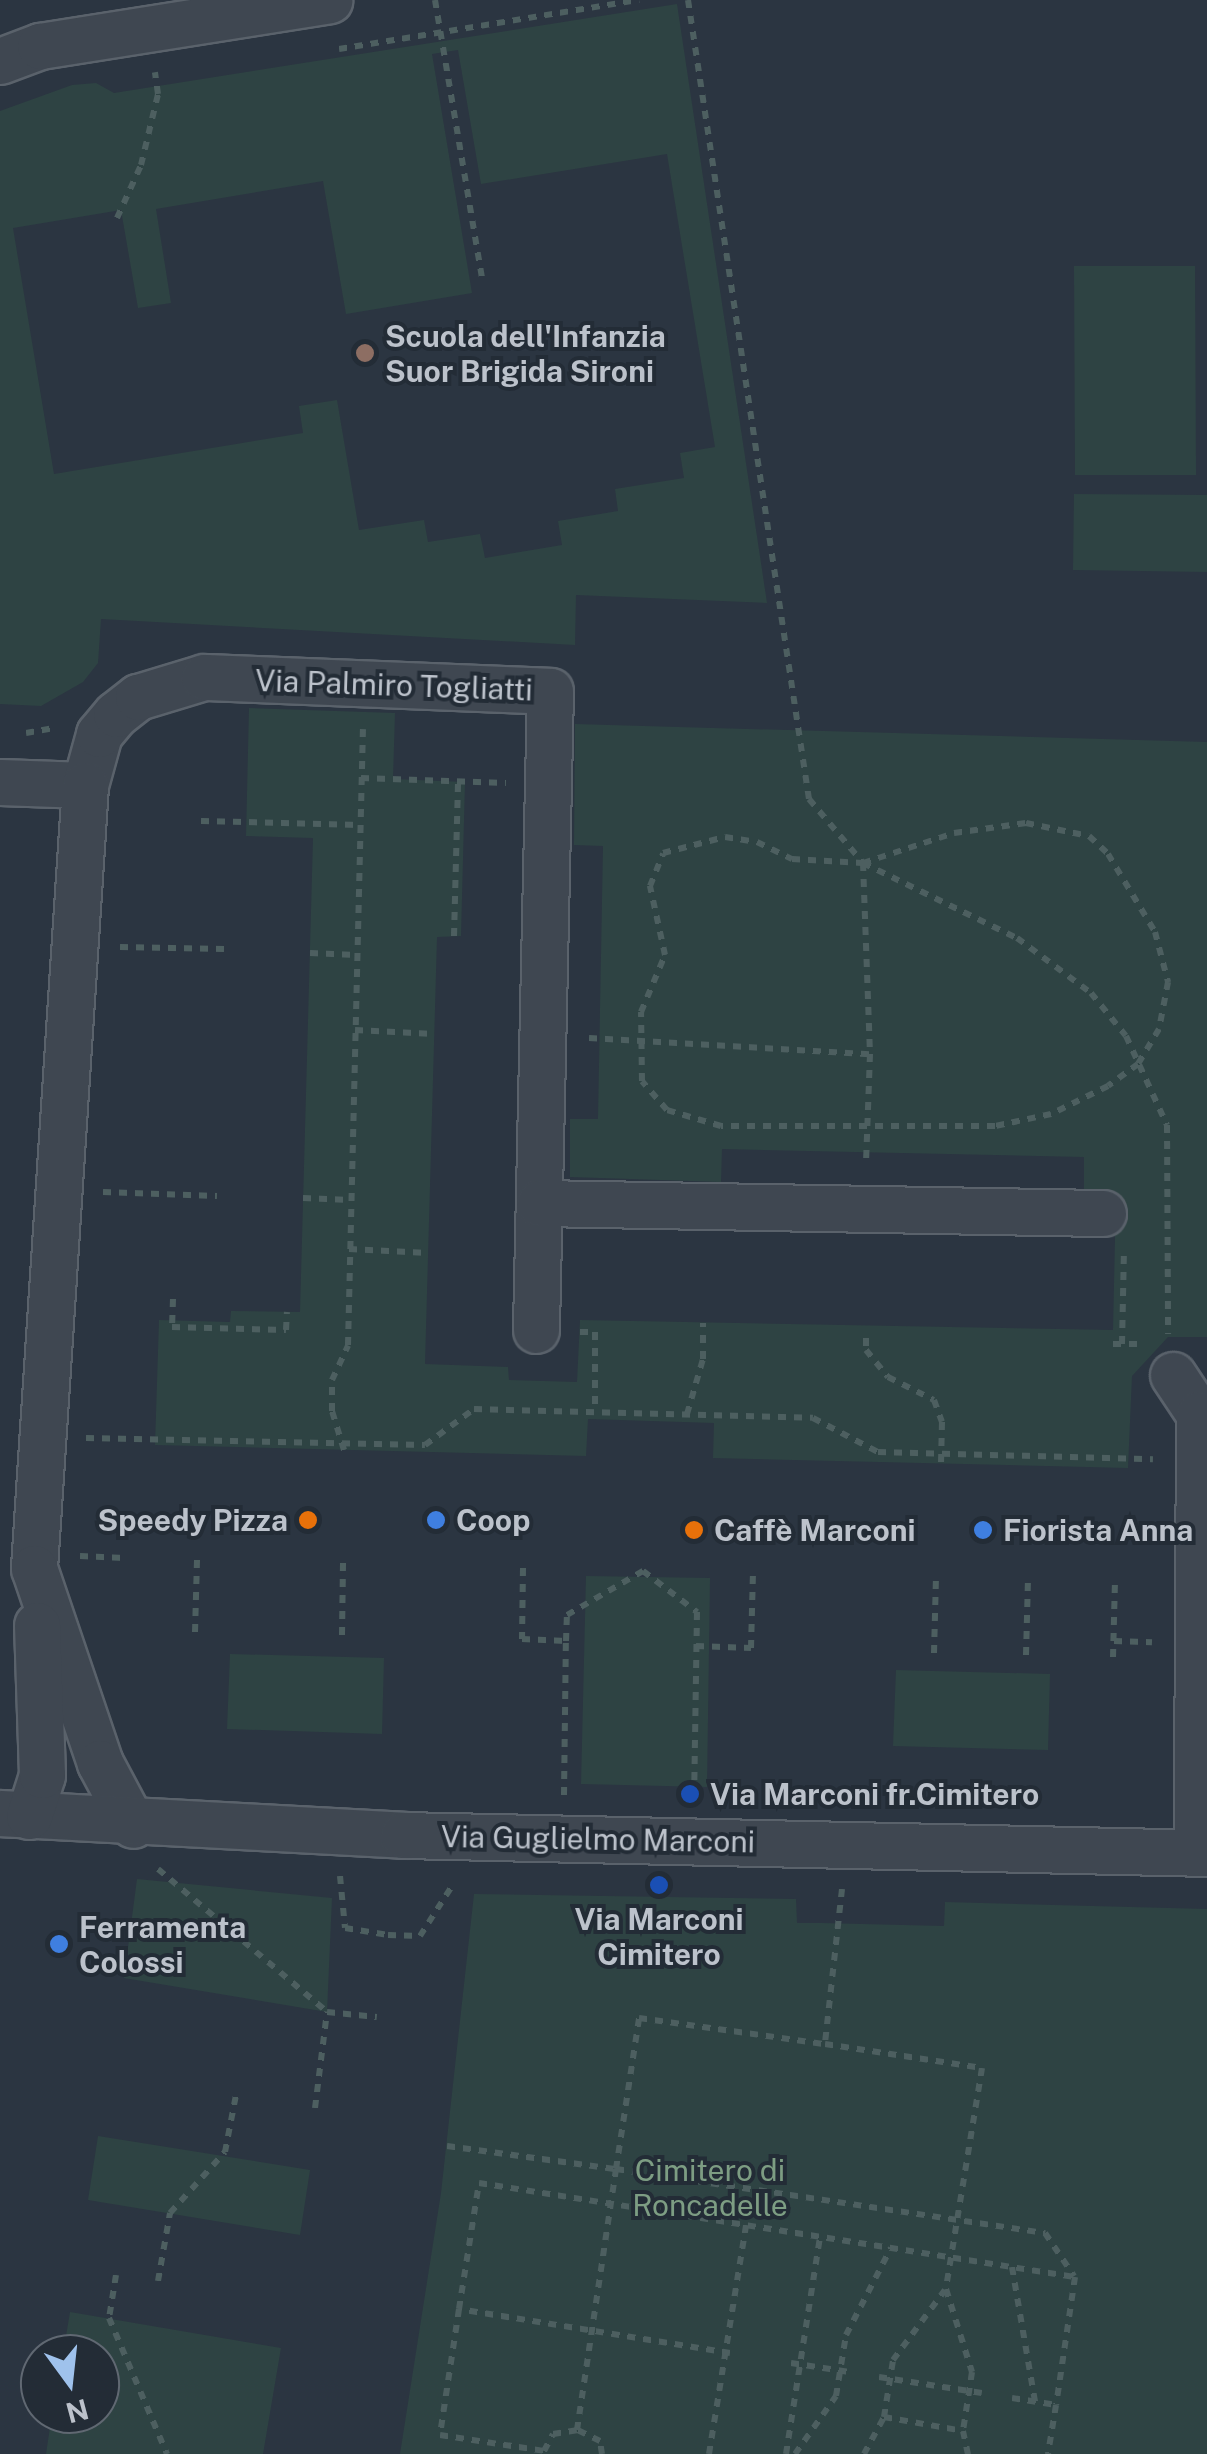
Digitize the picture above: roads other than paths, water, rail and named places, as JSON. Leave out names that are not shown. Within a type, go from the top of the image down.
[{"type":"street","points":[[0,61],[40,46],[329,0]]},
{"type":"street","name":"Via Palmiro Togliatti","points":[[85,785],[98,734],[138,698],[204,676],[550,691],[536,1330]]},
{"type":"street","points":[[0,782],[85,785],[58,1561],[42,1775],[14,1814]]},
{"type":"street","points":[[539,1203],[1102,1213]]},
{"type":"street","name":"Via Guglielmo Marconi","points":[[14,1814],[142,1845],[1202,1853],[1199,1414],[1173,1375]]},
{"type":"street","points":[[58,1561],[100,1763],[142,1845]]},
{"type":"place","name":"Scuola dell'Infanzia Suor Brigida Sironi","points":[[365,353]]},
{"type":"place","name":"Speedy Pizza","points":[[308,1520]]},
{"type":"place","name":"Coop","points":[[436,1520]]},
{"type":"place","name":"Caffè Marconi","points":[[694,1530]]},
{"type":"place","name":"Fiorista Anna","points":[[983,1530]]},
{"type":"place","name":"Via Marconi fr.Cimitero","points":[[690,1794]]},
{"type":"place","name":"Via Marconi Cimitero","points":[[659,1885]]},
{"type":"place","name":"Ferramenta Colossi","points":[[59,1944]]},
{"type":"park label","name":"Cimitero di Roncadelle","points":[[710,2187]]}]
